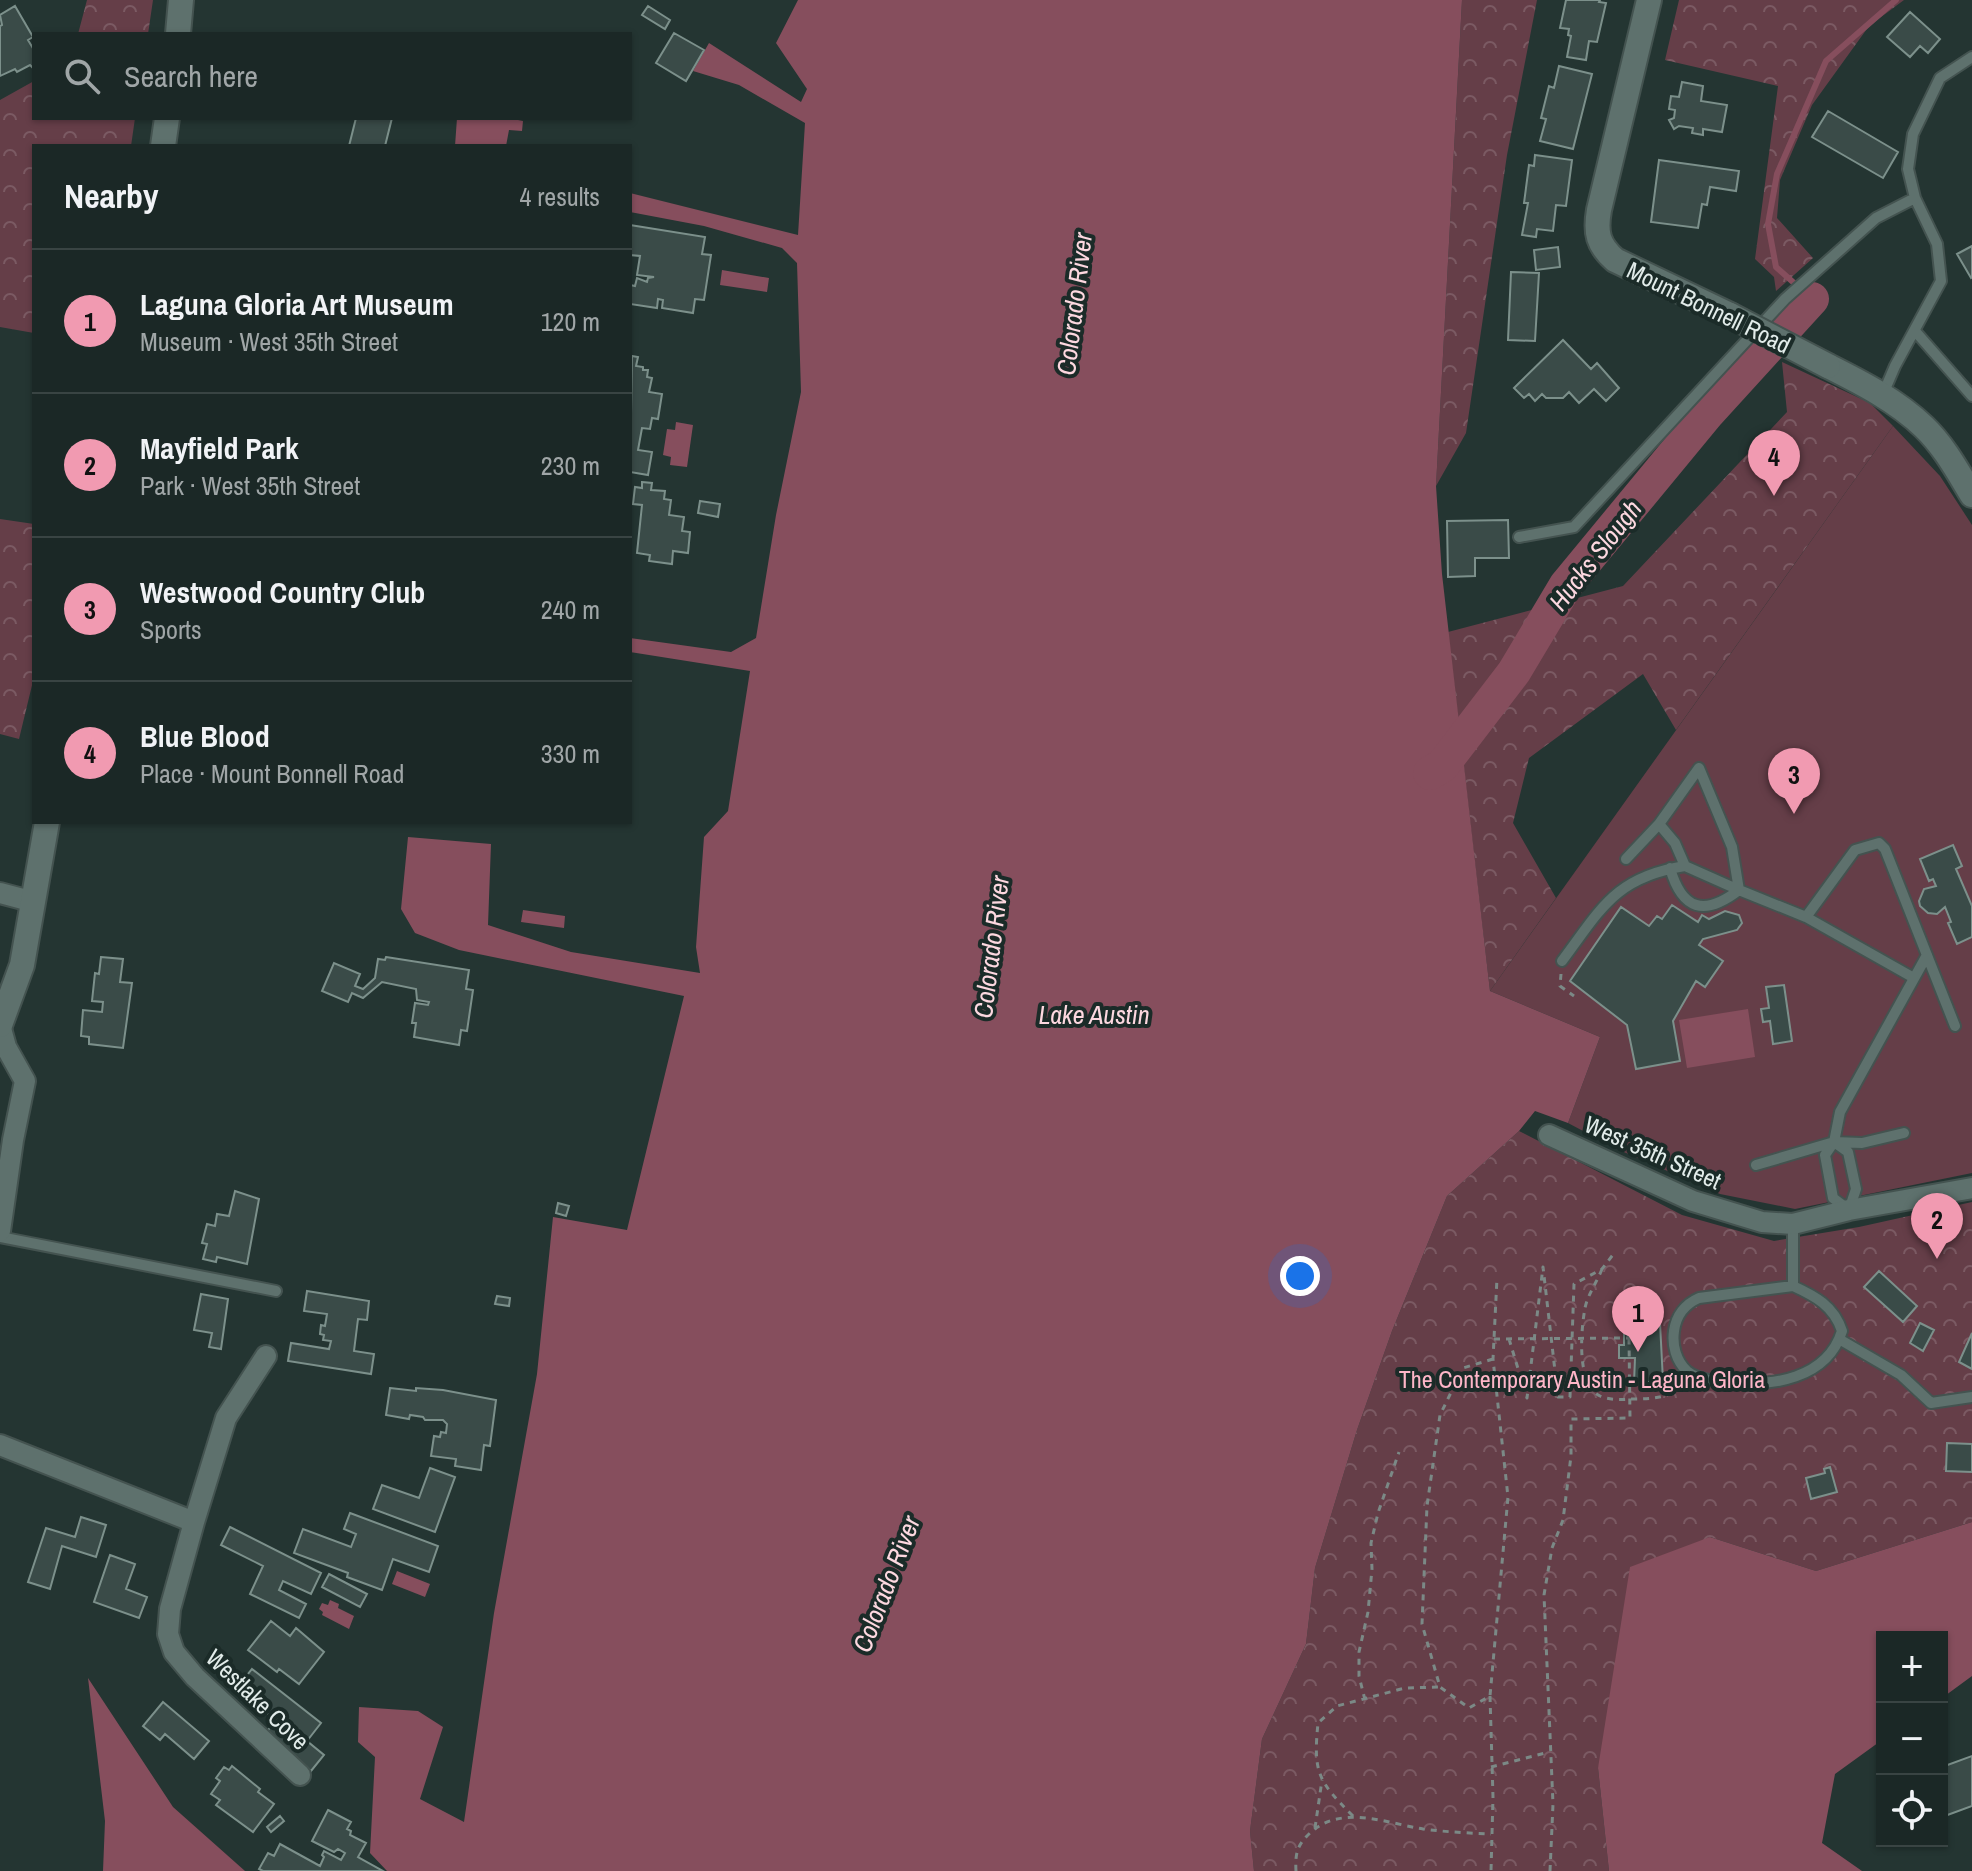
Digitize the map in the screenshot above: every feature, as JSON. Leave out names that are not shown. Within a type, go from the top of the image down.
[{"type":"street","points":[[178,32],[181,0]]},
{"type":"street","name":"Mount Bonnell Road","points":[[1649,0],[1599,210],[1597,236],[1603,249],[1615,260],[1730,315],[1883,396],[1925,428],[1942,448],[1972,495]]},
{"type":"street","points":[[163,144],[167,120]]},
{"type":"street","points":[[0,1234],[25,1081],[6,1047],[0,1025],[22,965],[47,824]]},
{"type":"street","points":[[0,893],[34,902]]},
{"type":"street","name":"West 35th Street","points":[[1549,1135],[1693,1201],[1762,1222],[1793,1224],[1849,1210],[1972,1188]]},
{"type":"street","name":"Westlake Cove","points":[[266,1356],[226,1418],[170,1609],[168,1634],[174,1652],[195,1677],[300,1775]]},
{"type":"street","points":[[0,1445],[194,1522]]},
{"type":"lane","points":[[1883,396],[1895,366],[1941,281],[1937,244],[1915,198],[1908,169],[1913,134],[1940,78],[1972,57]]},
{"type":"lane","points":[[1519,537],[1574,527],[1785,299],[1876,218],[1915,198]]},
{"type":"lane","points":[[1915,331],[1972,396]]},
{"type":"lane","points":[[1626,859],[1659,824],[1699,768],[1732,847],[1739,890]]},
{"type":"lane","points":[[1659,824],[1675,843],[1685,866]]},
{"type":"lane","points":[[1806,917],[1855,850],[1879,843],[1885,849],[1955,1026]]},
{"type":"lane","points":[[1562,961],[1611,896],[1652,873],[1685,866],[1806,917],[1914,978]]},
{"type":"lane","points":[[1670,868],[1676,890],[1689,902],[1706,907],[1723,902],[1739,890]]},
{"type":"lane","points":[[1834,1142],[1848,1152],[1854,1177],[1856,1189],[1849,1210],[1833,1198],[1825,1155],[1834,1142],[1840,1112],[1927,955]]},
{"type":"lane","points":[[1756,1165],[1834,1142],[1862,1143],[1904,1133]]},
{"type":"lane","points":[[1793,1224],[1793,1286]]},
{"type":"lane","points":[[0,1234],[276,1291]]},
{"type":"lane","points":[[1793,1286],[1814,1295],[1827,1306],[1838,1318],[1842,1331],[1817,1367],[1797,1377],[1758,1384],[1714,1381],[1695,1377],[1686,1370],[1675,1350],[1674,1338],[1678,1318],[1690,1302],[1699,1298],[1793,1286]]},
{"type":"lane","points":[[1839,1339],[1901,1375],[1931,1403],[1972,1397]]},
{"type":"path","points":[[1561,974],[1560,986],[1574,996]]},
{"type":"path","points":[[1615,1252],[1602,1269],[1585,1307],[1582,1339],[1584,1374],[1588,1384],[1599,1395],[1630,1399],[1667,1397],[1695,1377]]},
{"type":"path","points":[[1509,1339],[1527,1398],[1543,1267],[1558,1397],[1570,1397],[1574,1284],[1602,1269]]},
{"type":"path","points":[[1491,1871],[1490,1696],[1508,1497],[1493,1359],[1497,1278]]},
{"type":"path","points":[[1550,1871],[1553,1804],[1544,1595],[1552,1548],[1563,1520],[1571,1456],[1571,1419],[1630,1418],[1629,1319],[1678,1318]]},
{"type":"path","points":[[1494,1339],[1629,1338]]},
{"type":"path","points":[[1440,1687],[1422,1624],[1427,1506],[1440,1415],[1463,1368],[1493,1359]]},
{"type":"path","points":[[1365,1700],[1359,1676],[1359,1652],[1368,1612],[1371,1543],[1399,1452]]},
{"type":"path","points":[[1353,1816],[1329,1790],[1316,1768],[1318,1723],[1337,1706],[1405,1688],[1440,1687],[1469,1708],[1490,1696]]},
{"type":"path","points":[[1491,1767],[1549,1752]]},
{"type":"path","points":[[1315,1828],[1322,1778]]},
{"type":"path","points":[[1296,1871],[1295,1854],[1302,1840],[1315,1828],[1333,1819],[1353,1816],[1425,1829],[1491,1834]]},
{"type":"green space","points":[[87,0],[153,0],[148,32],[79,32]]},
{"type":"green space","points":[[1462,0],[1537,0],[1507,155],[1466,433],[1436,486]]},
{"type":"green space","points":[[1679,0],[1904,0],[1869,26],[1812,105],[1780,180],[1777,218],[1813,258],[1776,291],[1774,277],[1755,259],[1778,86],[1665,60]]},
{"type":"green space","points":[[32,82],[32,120],[135,120],[131,144],[32,144],[32,333],[0,327],[0,100]]},
{"type":"green space","points":[[1782,362],[1870,403],[1893,426],[1676,730],[1643,674],[1529,758],[1513,823],[1556,898],[1490,991],[1448,632],[1623,586],[1787,412]]},
{"type":"green space","points":[[1893,426],[1940,476],[1972,525],[1972,1173],[1795,1209],[1720,1194],[1617,1149],[1568,1123],[1600,1037],[1490,991]]},
{"type":"green space","points":[[0,519],[32,524],[32,685],[19,739],[0,734]]},
{"type":"green space","name":"The Contemporary Austin - Laguna Gloria","points":[[1519,1131],[1682,1215],[1774,1241],[1859,1227],[1972,1202],[1972,1522],[1816,1571],[1710,1537],[1598,1768],[1609,1871],[1254,1871],[1250,1831],[1262,1739],[1306,1644],[1315,1568],[1357,1430],[1392,1331],[1447,1196]]},
{"type":"water","name":"Lake Austin","points":[[798,0],[1462,0],[1436,486],[1442,574],[1490,991],[1600,1037],[1568,1123],[1535,1111],[1519,1131],[1447,1196],[1392,1331],[1357,1430],[1315,1568],[1306,1644],[1262,1739],[1250,1831],[1254,1871],[387,1871],[370,1853],[375,1757],[358,1742],[359,1707],[418,1711],[443,1727],[420,1799],[464,1822],[494,1613],[537,1374],[553,1217],[627,1230],[684,996],[459,950],[415,933],[401,909],[408,837],[491,844],[488,925],[571,952],[700,973],[696,947],[704,837],[728,811],[750,671],[632,652],[632,638],[731,652],[756,638],[776,515],[801,392],[797,263],[782,248],[704,226],[632,212],[632,194],[798,235],[805,123],[739,85],[693,71],[709,43],[801,102],[807,89],[776,43]]},
{"type":"water","points":[[457,120],[523,121],[522,131],[509,130],[506,144],[455,144]]},
{"type":"water","points":[[722,270],[769,278],[767,292],[720,285]]},
{"type":"water","points":[[676,422],[693,425],[687,467],[670,465],[671,457],[663,455],[667,429],[675,430]]},
{"type":"water","points":[[523,910],[565,916],[564,928],[521,922]]},
{"type":"water","points":[[1748,1009],[1755,1057],[1687,1068],[1679,1020]]},
{"type":"water","points":[[1972,1522],[1972,1676],[1948,1694],[1948,1631],[1876,1631],[1876,1744],[1835,1774],[1822,1843],[1862,1871],[1609,1871],[1598,1768],[1630,1567],[1710,1537],[1816,1571]]},
{"type":"water","points":[[397,1571],[430,1584],[425,1597],[392,1584]]},
{"type":"water","points":[[330,1600],[354,1616],[349,1629],[322,1615],[319,1609],[322,1603],[328,1605]]},
{"type":"water","points":[[88,1678],[173,1807],[245,1871],[103,1871],[105,1821]]},
{"type":"building","points":[[1566,0],[1600,0],[1606,3],[1597,42],[1589,41],[1586,60],[1567,57],[1571,36],[1568,35],[1569,29],[1560,28]]},
{"type":"building","points":[[15,6],[32,35],[28,40],[32,47],[32,67],[30,65],[17,72],[15,69],[0,76],[0,15]]},
{"type":"building","points":[[648,6],[670,20],[665,29],[642,15]]},
{"type":"building","points":[[1910,12],[1940,39],[1928,53],[1920,46],[1910,57],[1887,37]]},
{"type":"building","points":[[674,33],[704,50],[686,81],[656,63]]},
{"type":"building","points":[[1559,66],[1592,74],[1573,149],[1540,141],[1546,119],[1541,118],[1549,86],[1554,88]]},
{"type":"building","points":[[1682,82],[1703,86],[1701,101],[1727,105],[1722,132],[1703,129],[1703,135],[1692,133],[1693,128],[1679,126],[1674,129],[1669,120],[1674,118],[1675,110],[1669,109],[1671,96],[1679,97]]},
{"type":"building","points":[[1828,111],[1898,152],[1883,178],[1812,137]]},
{"type":"building","points":[[356,120],[392,120],[386,144],[350,144]]},
{"type":"building","points":[[1535,155],[1572,160],[1566,206],[1556,205],[1553,231],[1537,229],[1536,237],[1522,235],[1528,203],[1524,203],[1529,165],[1534,166]]},
{"type":"building","points":[[1659,160],[1739,171],[1736,191],[1710,187],[1707,205],[1702,204],[1698,228],[1651,222]]},
{"type":"building","points":[[632,225],[705,237],[702,254],[711,255],[704,300],[695,299],[693,313],[662,308],[663,300],[658,299],[657,308],[632,304],[632,285],[635,286],[637,278],[647,282],[648,278],[654,277],[637,275],[640,256],[632,255]]},
{"type":"building","points":[[1972,246],[1972,277],[1971,278],[1957,254]]},
{"type":"building","points":[[1558,247],[1560,267],[1536,270],[1534,250]]},
{"type":"building","points":[[1511,272],[1539,273],[1535,341],[1508,340]]},
{"type":"building","points":[[1563,340],[1591,369],[1597,363],[1619,388],[1606,401],[1594,389],[1579,403],[1569,392],[1563,398],[1546,398],[1542,394],[1535,401],[1529,394],[1524,398],[1514,388]]},
{"type":"building","points":[[632,356],[638,357],[636,366],[648,370],[647,377],[652,378],[649,392],[662,394],[658,419],[652,418],[650,429],[642,428],[638,450],[652,452],[648,475],[632,472]]},
{"type":"building","points":[[642,482],[652,483],[651,490],[665,491],[664,499],[671,500],[669,515],[684,517],[682,531],[690,532],[688,553],[673,551],[672,564],[649,561],[650,555],[637,553],[642,505],[633,504],[635,487],[642,488]]},
{"type":"building","points":[[700,501],[720,504],[718,517],[698,513]]},
{"type":"building","points":[[1508,520],[1509,558],[1475,558],[1475,576],[1448,577],[1447,521]]},
{"type":"building","points":[[1953,845],[1962,866],[1956,869],[1972,906],[1972,937],[1957,944],[1945,907],[1937,914],[1928,913],[1919,901],[1924,889],[1936,886],[1933,879],[1929,881],[1920,859]]},
{"type":"building","points":[[1672,905],[1698,922],[1702,915],[1709,919],[1725,911],[1739,915],[1742,923],[1737,930],[1703,939],[1699,945],[1723,961],[1705,987],[1696,981],[1673,1021],[1680,1061],[1636,1069],[1627,1025],[1570,981],[1621,907],[1649,926],[1657,916],[1662,919]]},
{"type":"building","points":[[101,957],[123,959],[120,982],[132,983],[123,1048],[89,1044],[89,1037],[81,1036],[83,1010],[102,1012],[103,1002],[92,1001],[95,973],[99,974]]},
{"type":"building","points":[[386,957],[469,970],[466,989],[473,990],[467,1031],[461,1030],[459,1045],[414,1037],[416,1023],[412,1023],[415,1003],[428,1005],[429,1002],[417,1000],[416,989],[382,982],[363,998],[352,993],[348,1002],[322,991],[334,963],[360,974],[355,986],[363,989],[375,978],[378,959],[385,960]]},
{"type":"building","points":[[1784,985],[1792,1041],[1773,1044],[1770,1021],[1763,1022],[1761,1009],[1769,1008],[1766,987]]},
{"type":"building","points":[[235,1191],[259,1199],[247,1264],[217,1257],[216,1262],[203,1259],[207,1244],[202,1243],[207,1224],[215,1226],[217,1214],[229,1216]]},
{"type":"building","points":[[558,1203],[569,1206],[566,1216],[556,1213]]},
{"type":"building","points":[[1879,1271],[1917,1306],[1903,1322],[1864,1287]]},
{"type":"building","points":[[307,1291],[369,1301],[367,1320],[358,1319],[354,1351],[374,1354],[371,1374],[288,1361],[291,1343],[329,1349],[331,1341],[323,1340],[324,1335],[320,1334],[327,1314],[304,1311]]},
{"type":"building","points":[[201,1294],[228,1299],[221,1349],[209,1347],[212,1333],[194,1330]]},
{"type":"building","points":[[497,1296],[510,1298],[509,1306],[495,1304]]},
{"type":"building","points":[[1660,1323],[1663,1381],[1634,1383],[1635,1358],[1619,1358],[1619,1345],[1624,1345],[1624,1324]]},
{"type":"building","points":[[1920,1323],[1934,1330],[1923,1351],[1910,1343]]},
{"type":"building","points":[[1972,1333],[1972,1369],[1959,1362]]},
{"type":"building","points":[[390,1388],[443,1390],[496,1400],[490,1446],[484,1445],[481,1470],[455,1466],[456,1459],[431,1456],[434,1436],[440,1437],[441,1432],[446,1433],[447,1424],[443,1420],[425,1420],[410,1415],[409,1419],[386,1415]]},
{"type":"building","points":[[1947,1443],[1972,1444],[1972,1472],[1946,1471]]},
{"type":"building","points":[[1830,1467],[1837,1492],[1811,1499],[1806,1478],[1825,1473],[1824,1469]]},
{"type":"building","points":[[430,1468],[455,1477],[435,1532],[373,1509],[382,1485],[419,1498]]},
{"type":"building","points":[[350,1513],[438,1546],[429,1572],[393,1559],[382,1590],[347,1577],[348,1573],[294,1553],[303,1529],[351,1547],[356,1534],[344,1529]]},
{"type":"building","points":[[81,1517],[106,1525],[96,1557],[62,1546],[50,1589],[28,1582],[46,1528],[75,1537]]},
{"type":"building","points":[[230,1527],[321,1573],[311,1594],[283,1581],[279,1590],[306,1604],[299,1618],[250,1594],[263,1566],[221,1545]]},
{"type":"building","points":[[110,1555],[135,1564],[126,1589],[147,1597],[139,1618],[94,1602]]},
{"type":"building","points":[[329,1574],[367,1594],[360,1607],[322,1587]]},
{"type":"building","points":[[271,1621],[290,1636],[296,1628],[324,1652],[299,1684],[248,1650]]},
{"type":"building","points":[[252,1669],[321,1723],[307,1741],[324,1755],[311,1771],[265,1734],[276,1720],[236,1689]]},
{"type":"building","points":[[163,1702],[209,1741],[194,1759],[165,1734],[160,1740],[143,1726]]},
{"type":"building","points":[[1972,1756],[1972,1806],[1948,1815],[1948,1775],[1948,1765]]},
{"type":"building","points":[[232,1766],[274,1804],[253,1832],[216,1805],[220,1800],[211,1794],[220,1781],[216,1778],[224,1767],[229,1770]]},
{"type":"building","points":[[328,1810],[351,1822],[347,1829],[351,1831],[350,1835],[366,1843],[358,1857],[383,1871],[259,1869],[268,1853],[274,1856],[280,1844],[320,1866],[324,1851],[341,1860],[345,1853],[338,1849],[334,1852],[312,1841]]},
{"type":"building","points":[[280,1816],[284,1821],[271,1832],[267,1827]]},
{"type":"waterway","name":"Hucks Slough","points":[[1812,299],[1776,267],[1768,224],[1777,174],[1826,61],[1896,0]]},
{"type":"waterway","name":"Hucks Slough","points":[[1430,773],[1442,766],[1514,672],[1566,585],[1708,413],[1812,299]]},
{"type":"place","name":"Blue Blood","points":[[1774,496]]},
{"type":"place","name":"Westwood Country Club","points":[[1794,814]]},
{"type":"place","name":"Mayfield Park","points":[[1937,1259]]},
{"type":"place","name":"Laguna Gloria Art Museum","points":[[1638,1352]]},
{"type":"water label","name":"Colorado River","points":[[1074,304]]},
{"type":"water label","name":"Colorado River","points":[[991,947]]},
{"type":"water label","name":"Colorado River","points":[[886,1584]]}]
